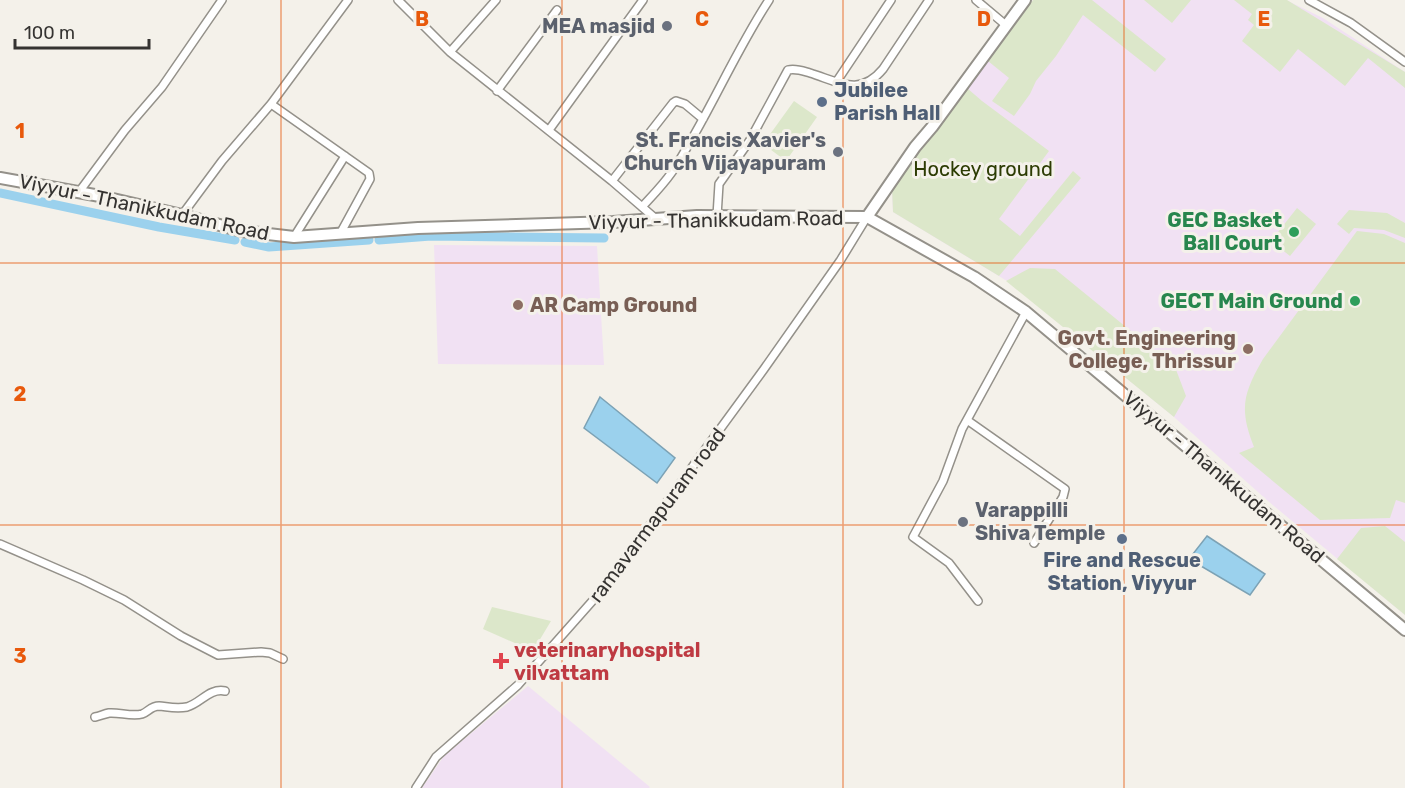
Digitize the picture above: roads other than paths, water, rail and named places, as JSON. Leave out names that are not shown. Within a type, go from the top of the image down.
[{"type":"main road","points":[[867,217],[915,147],[1025,0]]},
{"type":"main road","name":"Viyyur - Thanikkudam Road","points":[[0,178],[79,192],[242,231],[294,237],[439,227],[717,216],[867,217],[974,277],[1026,312],[1405,630]]},
{"type":"street","points":[[79,192],[125,130],[162,87],[222,0]]},
{"type":"street","points":[[182,215],[222,160],[271,104],[348,0]]},
{"type":"street","points":[[398,0],[450,52],[612,181],[656,219]]},
{"type":"street","points":[[450,52],[496,0]]},
{"type":"street","points":[[549,130],[644,0]]},
{"type":"street","points":[[642,207],[670,174],[769,0]]},
{"type":"street","points":[[837,81],[891,0]]},
{"type":"street","points":[[717,216],[719,184],[750,140],[788,69],[794,68],[858,86],[875,77],[883,69],[929,0]]},
{"type":"street","points":[[976,0],[1007,26]]},
{"type":"street","points":[[1309,0],[1351,23],[1405,62]]},
{"type":"street","points":[[497,91],[557,10]]},
{"type":"street","points":[[612,181],[673,103],[676,101],[685,104],[703,119]]},
{"type":"street","points":[[271,104],[365,170],[370,176],[340,234]]},
{"type":"street","points":[[294,237],[345,156]]},
{"type":"street","name":"ramavarmapuram road","points":[[416,788],[436,757],[518,685],[603,589],[765,369],[840,261],[867,217]]},
{"type":"street","points":[[978,601],[949,563],[913,537],[943,481],[967,420],[1026,312]]},
{"type":"street","points":[[967,420],[1065,489],[1064,497],[1034,543]]},
{"type":"street","points":[[0,544],[124,600],[218,656],[261,652],[283,659]]},
{"type":"street","points":[[95,717],[110,713],[144,713],[150,708],[159,706],[168,709],[189,707],[214,692],[225,692]]},
{"type":"water","points":[[600,397],[675,458],[657,483],[584,428]]},
{"type":"water","points":[[1207,536],[1265,574],[1250,595],[1189,559]]},
{"type":"waterway","points":[[0,193],[159,227],[235,240]]},
{"type":"waterway","points":[[379,240],[431,236],[604,238]]},
{"type":"waterway","points":[[245,242],[269,247],[369,240]]},
{"type":"place","name":"MEA masjid","points":[[667,26]]},
{"type":"place","name":"Jubilee Parish Hall","points":[[822,102]]},
{"type":"place","name":"St. Francis Xavier's Church Vijayapuram","points":[[838,152]]},
{"type":"place","name":"GEC Basket Ball Court","points":[[1294,232]]},
{"type":"place","name":"GECT Main Ground","points":[[1355,301]]},
{"type":"place","name":"AR Camp Ground","points":[[518,305]]},
{"type":"place","name":"Govt. Engineering College, Thrissur","points":[[1248,349]]},
{"type":"place","name":"Varappilli Shiva Temple","points":[[963,522]]},
{"type":"place","name":"Fire and Rescue Station, Viyyur","points":[[1122,539]]},
{"type":"place","name":"veterinaryhospital vilvattam","points":[[501,661]]},
{"type":"park label","name":"Hockey ground","points":[[983,169]]}]
